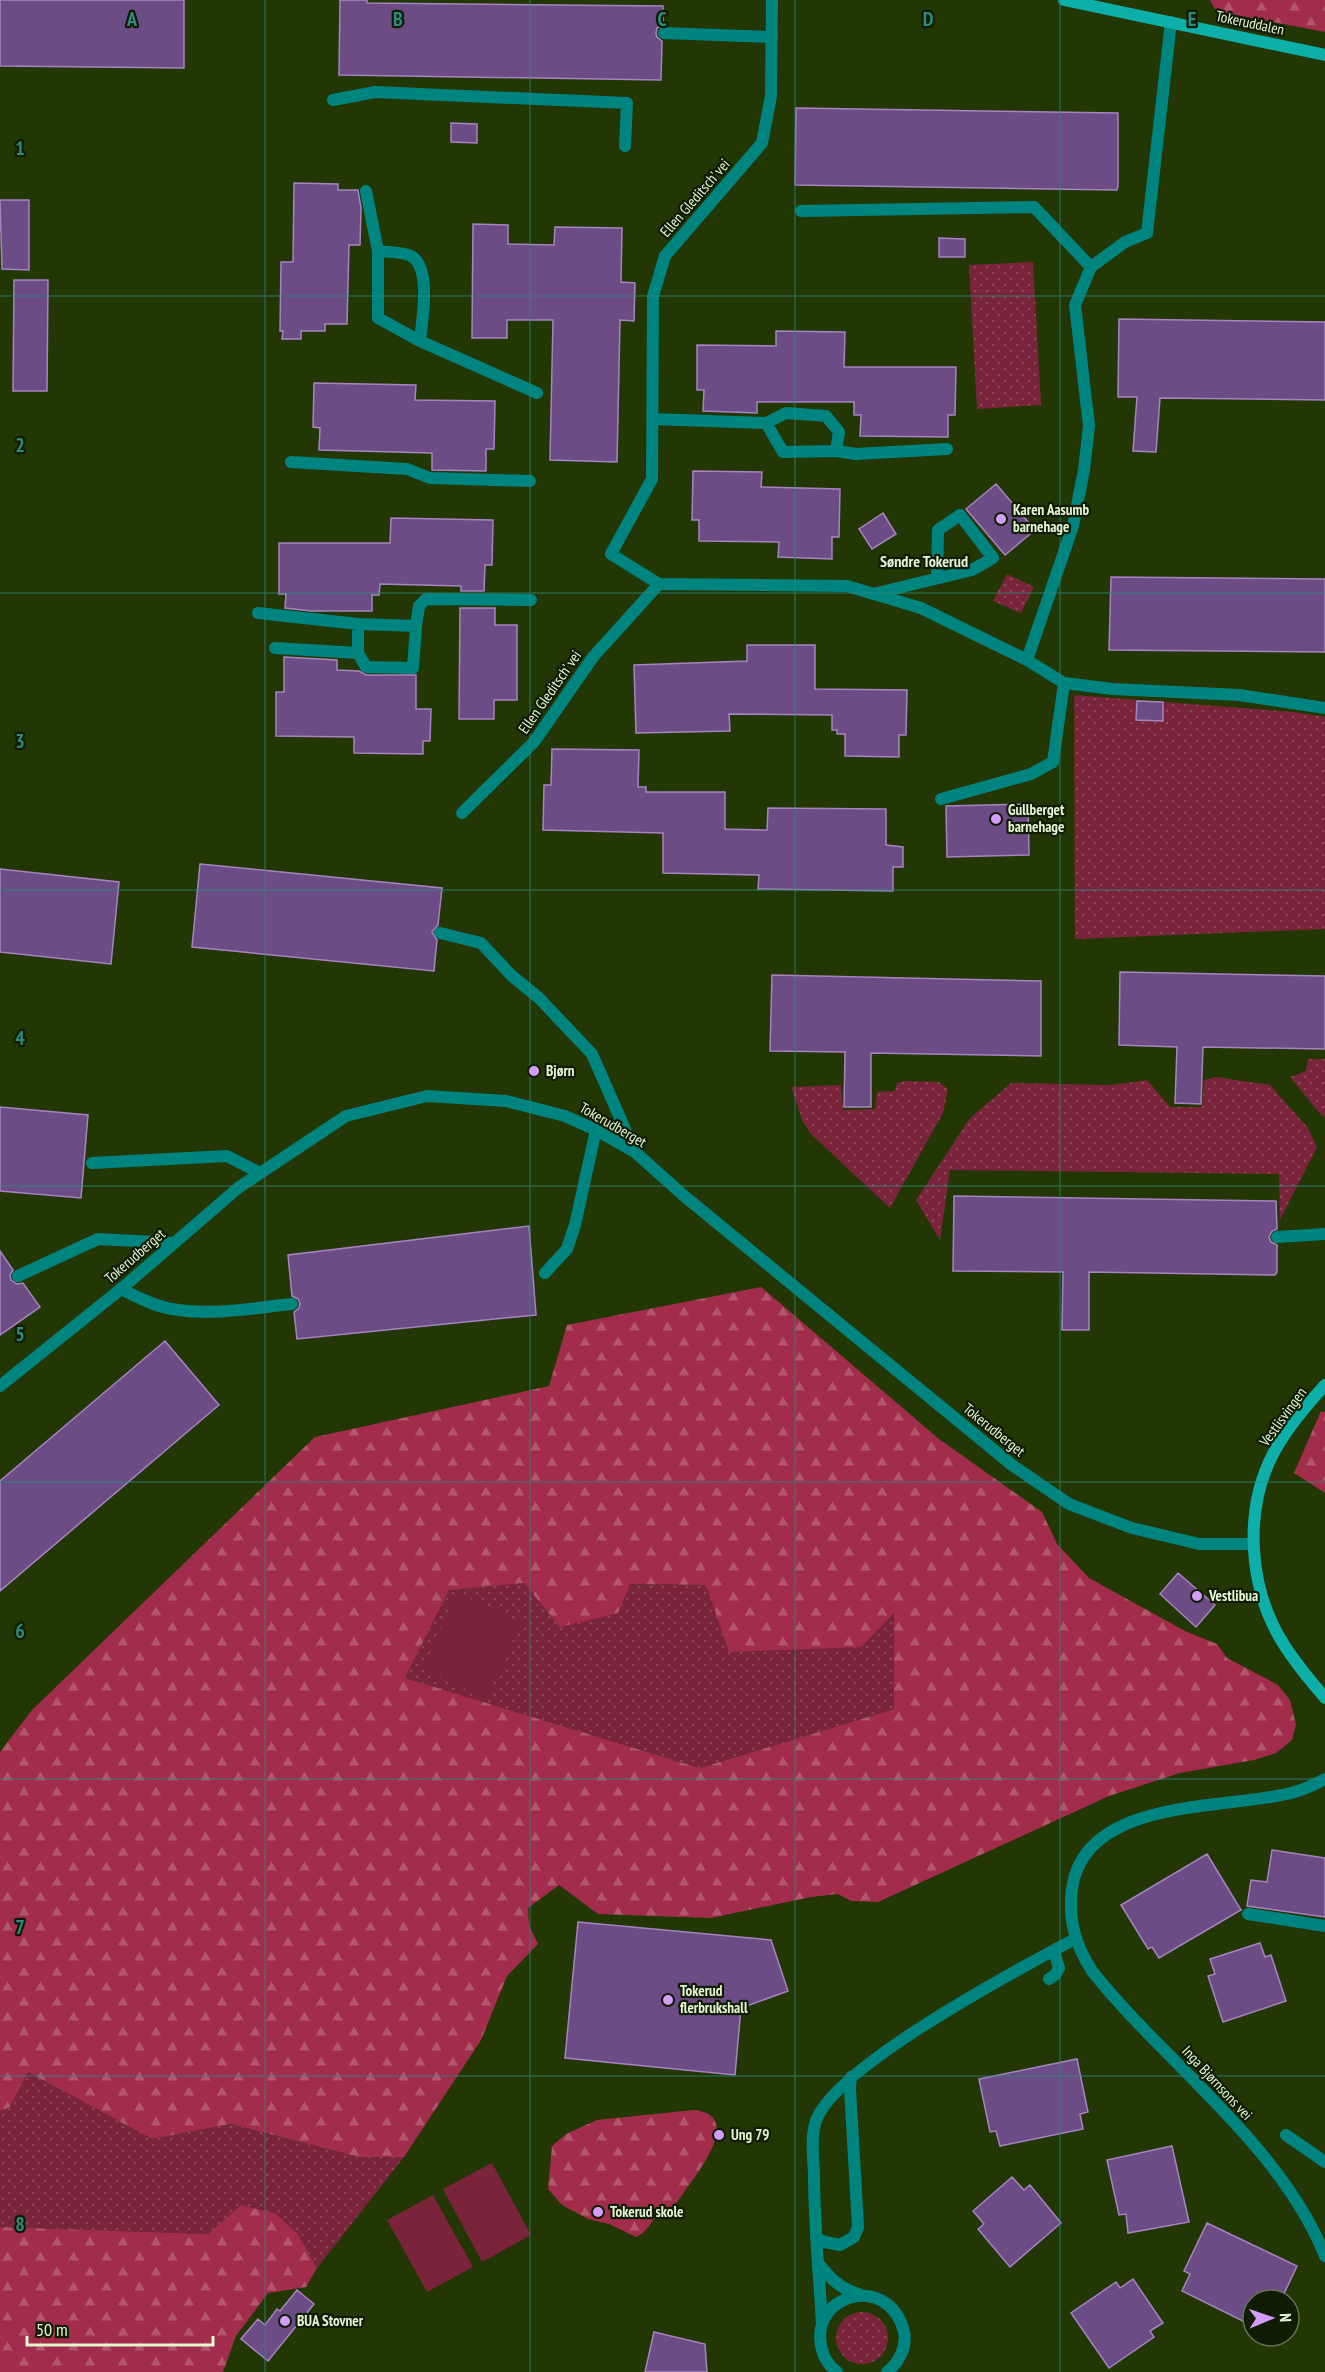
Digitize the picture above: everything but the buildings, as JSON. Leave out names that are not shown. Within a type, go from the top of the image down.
[{"type":"street","name":"Ellen Gleditsch’ vei","points":[[462,813],[534,742],[593,657],[658,584],[611,554],[652,479],[653,296],[664,256],[762,143],[771,96],[772,0]]},
{"type":"street","name":"Tokeruddalen","points":[[1064,0],[1325,55]]},
{"type":"street","points":[[1028,660],[1073,526],[1089,426],[1075,305],[1090,267],[1125,242],[1147,232],[1171,22]]},
{"type":"street","points":[[664,33],[772,38]]},
{"type":"street","points":[[333,100],[375,92],[627,103],[625,146]]},
{"type":"street","points":[[366,191],[378,251],[378,318],[420,341],[537,393]]},
{"type":"street","points":[[801,210],[1034,207],[1090,267]]},
{"type":"street","points":[[378,251],[410,255],[421,266],[424,289],[420,341]]},
{"type":"street","points":[[653,419],[766,423],[786,413],[826,416],[839,432],[836,451]]},
{"type":"street","points":[[766,423],[783,452],[836,451],[856,454],[947,449]]},
{"type":"street","points":[[291,462],[407,469],[430,478],[530,481]]},
{"type":"street","points":[[873,594],[972,570],[993,558],[960,515],[938,530],[937,578]]},
{"type":"street","points":[[658,584],[847,586],[921,608],[1028,660],[1064,683],[1113,689],[1239,695],[1325,708]]},
{"type":"street","points":[[358,624],[358,653],[366,667],[413,668],[419,606],[426,599],[531,600]]},
{"type":"street","points":[[258,613],[358,624],[417,626]]},
{"type":"street","points":[[275,648],[358,653]]},
{"type":"street","points":[[942,799],[1031,774],[1053,762],[1064,683]]},
{"type":"street","points":[[440,933],[482,943],[512,976],[538,998],[592,1054],[635,1152]]},
{"type":"street","name":"Tokerudberget","points":[[0,1386],[121,1289],[238,1188],[346,1116],[427,1096],[506,1101],[565,1116],[635,1152],[692,1202],[1012,1465],[1060,1498],[1104,1518],[1166,1537],[1199,1544],[1253,1544]]},
{"type":"street","points":[[545,1273],[567,1249],[575,1225],[596,1130]]},
{"type":"street","points":[[92,1163],[227,1156],[260,1173]]},
{"type":"street","points":[[1277,1236],[1325,1234]]},
{"type":"street","points":[[18,1276],[98,1239],[174,1243]]},
{"type":"street","points":[[121,1289],[157,1306],[186,1311],[212,1312],[292,1304]]},
{"type":"street","name":"Vestlisvingen","points":[[1325,1385],[1288,1429],[1273,1454],[1260,1490],[1254,1522],[1253,1544],[1256,1569],[1269,1615],[1282,1642],[1325,1698]]},
{"type":"street","name":"Inga Bjørnsons vei","points":[[1325,1779],[1291,1793],[1143,1817],[1110,1831],[1079,1864],[1073,1884],[1070,1908],[1076,1940],[1084,1959],[1099,1980],[1219,2107],[1276,2173],[1294,2198],[1325,2256]]},
{"type":"street","points":[[1248,1914],[1325,1926]]},
{"type":"street","points":[[837,2372],[823,2356],[819,2340],[822,2323],[813,2174],[815,2125],[825,2104],[851,2077],[932,2021],[1076,1940]]},
{"type":"street","points":[[1049,1979],[1059,1968],[1054,1951]]},
{"type":"street","points":[[816,2238],[840,2245],[854,2237],[858,2227],[851,2077]]},
{"type":"street","points":[[1286,2135],[1325,2162]]},
{"type":"street","points":[[818,2263],[837,2284],[847,2291],[876,2297],[891,2306],[901,2320],[905,2336],[902,2352],[894,2367],[887,2372]]},
{"type":"street","points":[[822,2323],[830,2309],[844,2299],[860,2295]]},
{"type":"shaded area","points":[[1033,262],[1041,405],[977,409],[969,265]]},
{"type":"shaded area","points":[[1007,574],[1034,587],[1021,613],[993,601]]},
{"type":"shaded area","points":[[1074,695],[1294,712],[1325,717],[1325,929],[1075,939]]},
{"type":"shaded area","points":[[1308,1059],[1325,1059],[1325,1117],[1290,1077],[1306,1071]]},
{"type":"shaded area","points":[[1216,1077],[1270,1085],[1308,1128],[1317,1147],[1280,1220],[1279,1174],[950,1170],[940,1240],[916,1200],[970,1118],[1011,1083],[1111,1085],[1147,1080],[1170,1107],[1202,1107],[1204,1080]]},
{"type":"shaded area","points":[[905,1081],[939,1082],[948,1089],[943,1113],[890,1208],[811,1134],[803,1122],[791,1087],[841,1085],[843,1110],[875,1109],[877,1092],[895,1091],[897,1083]]},
{"type":"shaded area","points":[[524,1583],[706,1585],[894,1612],[894,1709],[700,1768],[405,1678],[449,1589]]},
{"type":"shaded area","points":[[457,1593],[521,1622],[487,1699],[423,1669]]},
{"type":"shaded area","points":[[28,2072],[152,2139],[231,2124],[359,2157],[404,2157],[317,2268],[298,2234],[208,2234],[0,2227],[0,2111],[10,2107]]},
{"type":"shaded area","points":[[492,2163],[531,2235],[482,2262],[443,2189]]},
{"type":"shaded area","points":[[433,2195],[473,2267],[427,2292],[387,2220]]},
{"type":"shaded area","points":[[862,2312],[872,2314],[880,2320],[886,2328],[888,2338],[886,2348],[880,2356],[872,2362],[862,2364],[852,2362],[844,2356],[838,2348],[836,2338],[838,2328],[844,2320],[852,2314]]},
{"type":"green space","points":[[1210,0],[1325,0],[1325,32],[1216,11]]},
{"type":"green space","points":[[761,1287],[939,1439],[1042,1512],[1057,1544],[1089,1578],[1185,1631],[1217,1644],[1227,1658],[1278,1685],[1290,1700],[1296,1725],[1292,1740],[1276,1753],[1254,1760],[1180,1773],[1109,1796],[878,1902],[851,1901],[838,1894],[811,1897],[711,1918],[598,1914],[559,1885],[528,1908],[529,1925],[538,1944],[507,1976],[481,2040],[404,2157],[359,2157],[231,2124],[152,2139],[28,2072],[10,2107],[0,2111],[0,1752],[32,1710],[315,1437],[549,1386],[567,1325]],"holes":[[[524,1583],[560,1627],[618,1613],[630,1584],[706,1585],[729,1652],[861,1647],[894,1613],[894,1709],[700,1768],[405,1678],[449,1590]]]},
{"type":"green space","points":[[1321,1411],[1325,1412],[1325,1493],[1294,1473]]},
{"type":"green space","points":[[693,2110],[707,2114],[715,2121],[717,2130],[710,2154],[671,2209],[661,2213],[640,2235],[636,2237],[609,2224],[588,2219],[562,2205],[548,2189],[552,2146],[566,2134],[597,2120]]},
{"type":"green space","points":[[241,2205],[276,2214],[298,2234],[317,2268],[306,2287],[268,2293],[236,2336],[223,2372],[0,2372],[0,2227],[208,2234]]},
{"type":"place","name":"Karen Aasumb barnehage","points":[[1001,519]]},
{"type":"place","name":"Gullberget barnehage","points":[[996,819]]},
{"type":"place","name":"Bjørn","points":[[534,1071]]},
{"type":"place","name":"Vestlibua","points":[[1197,1596]]},
{"type":"place","name":"Tokerud flerbrukshall","points":[[668,2000]]},
{"type":"place","name":"Ung 79","points":[[719,2135]]},
{"type":"place","name":"Tokerud skole","points":[[598,2212]]},
{"type":"place","name":"BUA Stovner","points":[[285,2321]]},
{"type":"district","name":"Søndre Tokerud","points":[[924,561]]}]
